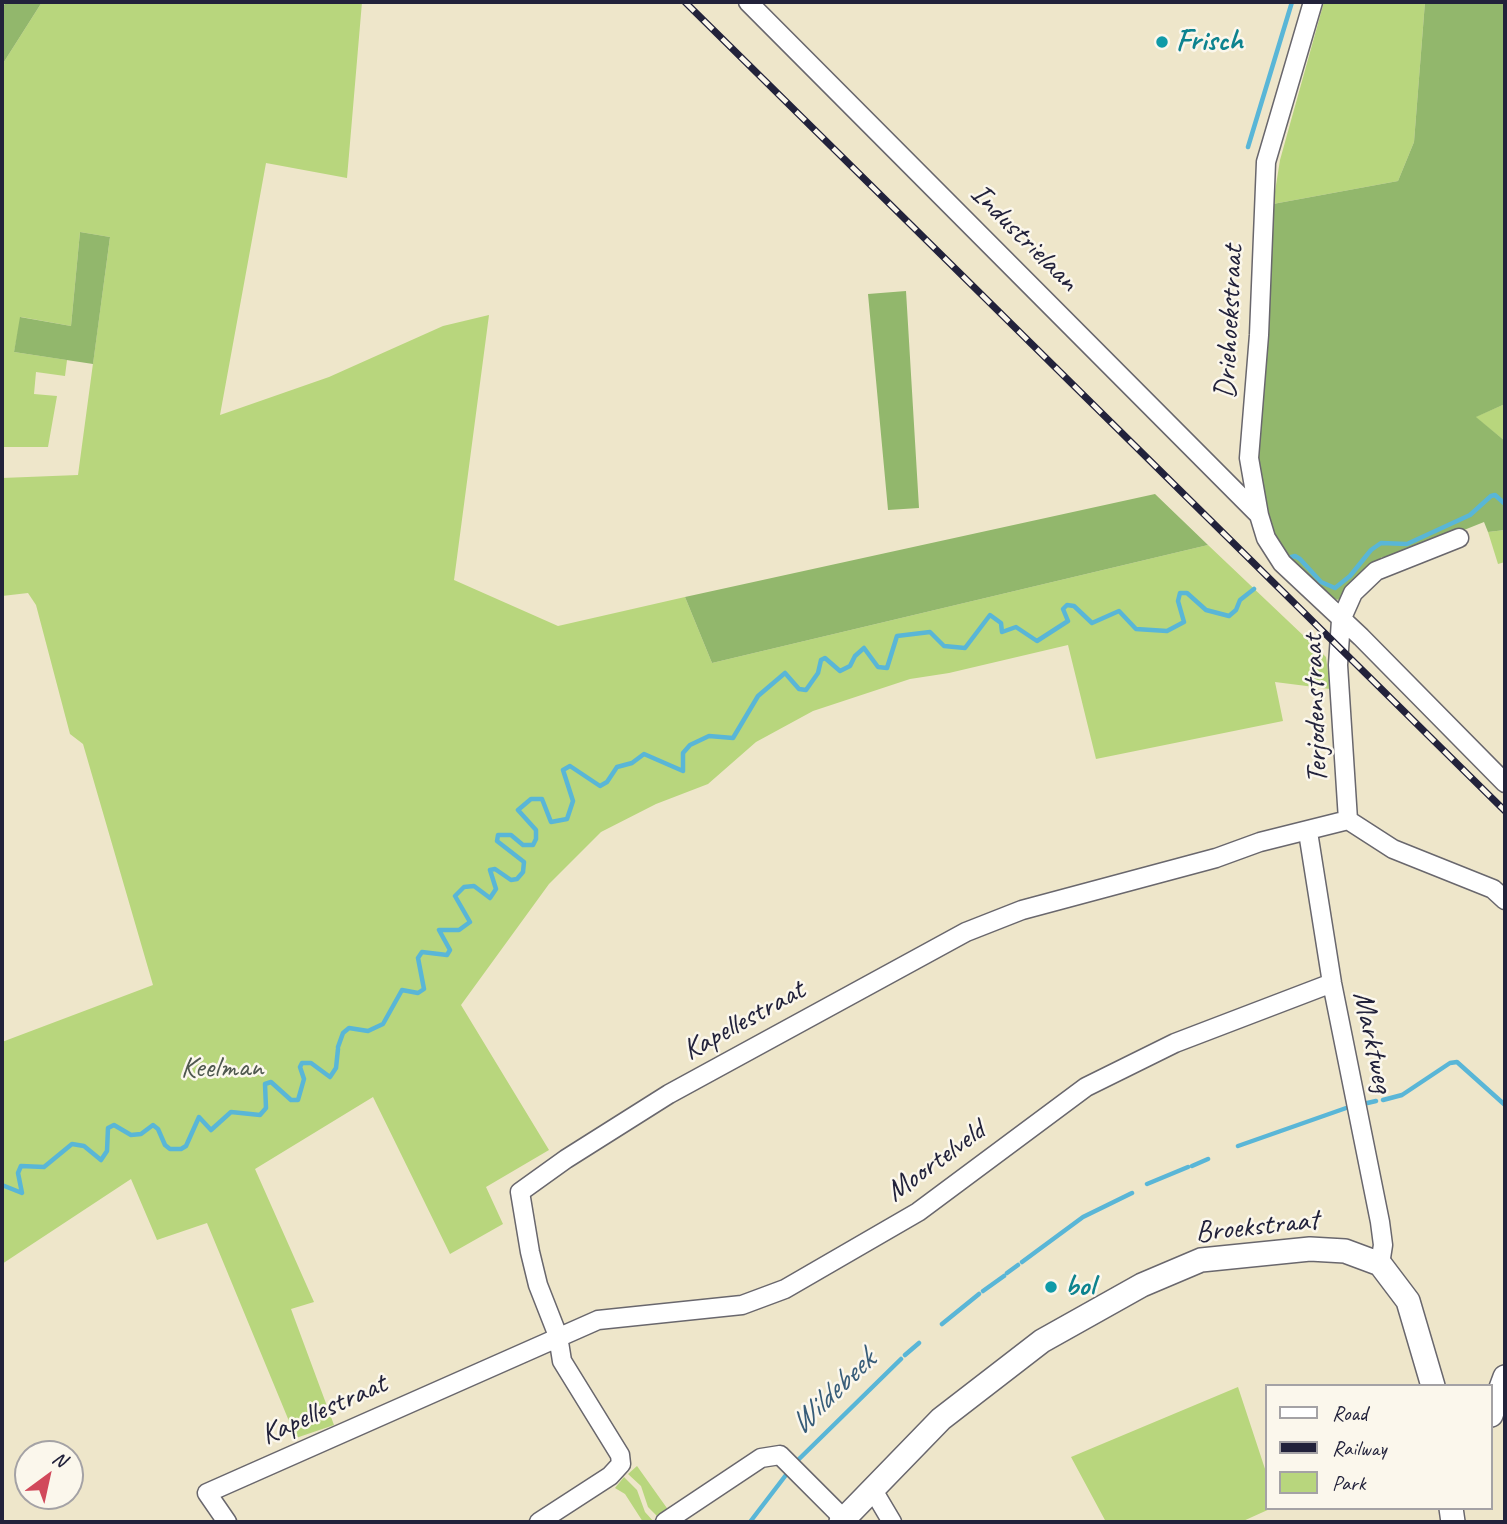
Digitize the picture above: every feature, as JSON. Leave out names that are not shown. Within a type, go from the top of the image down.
[{"type":"street","name":"Industrielaan","points":[[748,2],[1259,515]]},
{"type":"street","name":"Driehoekstraat","points":[[1313,2],[1266,162],[1259,335],[1249,458],[1259,515],[1266,538],[1282,563],[1505,783]]},
{"type":"street","name":"Terjodenstraat","points":[[1348,820],[1338,665],[1341,620],[1353,593],[1376,570],[1459,538]]},
{"type":"street","name":"Kapellestraat","points":[[227,1522],[207,1493],[558,1336],[538,1285],[520,1192],[566,1159],[669,1094],[966,932],[1022,910],[1216,858],[1260,842],[1348,820]]},
{"type":"street","points":[[1348,820],[1394,849],[1493,889],[1505,900]]},
{"type":"street","name":"Marktweg","points":[[1308,832],[1332,983],[1380,1222],[1383,1245],[1380,1264]]},
{"type":"street","name":"Moortelveld","points":[[558,1336],[598,1320],[742,1305],[785,1289],[918,1212],[1086,1087],[1175,1043],[1332,983]]},
{"type":"street","name":"Broekstraat","points":[[842,1521],[941,1419],[980,1387],[1042,1341],[1142,1284],[1201,1260],[1310,1249],[1345,1251],[1380,1264]]},
{"type":"street","points":[[1380,1264],[1408,1300],[1432,1384]]},
{"type":"street","points":[[538,1522],[610,1476],[621,1464],[620,1455],[562,1361],[558,1336]]},
{"type":"street","points":[[1493,1410],[1505,1377]]},
{"type":"street","points":[[661,1522],[761,1458],[780,1455],[842,1521]]},
{"type":"street","points":[[873,1490],[892,1522]]},
{"type":"green space","points":[[6,2],[42,2],[2,65],[2,8]]},
{"type":"green space","name":"Keelman","points":[[42,2],[362,2],[347,178],[266,163],[220,415],[329,377],[443,326],[489,315],[454,580],[558,626],[685,597],[712,663],[1208,545],[1326,657],[1330,689],[1275,682],[1283,721],[1096,759],[1068,645],[949,673],[910,679],[813,711],[756,742],[708,784],[656,804],[601,832],[549,884],[461,1005],[549,1150],[486,1187],[503,1224],[450,1254],[373,1097],[255,1169],[314,1302],[291,1309],[334,1425],[296,1438],[207,1223],[157,1240],[131,1179],[2,1264],[2,1042],[153,985],[83,744],[70,734],[36,605],[28,593],[2,596],[2,478],[78,475],[110,237],[80,232],[71,326],[21,317],[14,352],[67,360],[65,376],[36,372],[34,394],[57,396],[48,447],[2,447],[2,65]]},
{"type":"green space","points":[[1324,2],[1425,2],[1414,142],[1398,181],[1273,204],[1280,160]]},
{"type":"green space","points":[[1425,2],[1505,2],[1505,404],[1476,417],[1505,441],[1505,530],[1488,532],[1484,522],[1394,558],[1382,557],[1365,571],[1342,600],[1328,599],[1280,551],[1260,500],[1256,464],[1273,204],[1398,181],[1414,142]]},
{"type":"green space","points":[[80,232],[110,237],[93,364],[14,352],[20,317],[71,326]]},
{"type":"green space","points":[[906,291],[919,508],[888,510],[868,294]]},
{"type":"green space","points":[[1505,404],[1505,441],[1475,417]]},
{"type":"green space","points":[[1155,494],[1208,545],[712,663],[685,597]]},
{"type":"green space","points":[[1505,530],[1505,562],[1498,564],[1488,532]]},
{"type":"green space","points":[[1238,1387],[1266,1472],[1268,1510],[1241,1522],[1106,1522],[1071,1457]]},
{"type":"green space","points":[[637,1466],[669,1511],[658,1517],[648,1507],[641,1486],[628,1474]]},
{"type":"green space","points":[[624,1477],[637,1490],[645,1512],[654,1522],[643,1522],[625,1494],[615,1488]]},
{"type":"waterway","points":[[1248,147],[1292,2]]},
{"type":"waterway","points":[[1288,558],[1295,556],[1300,559],[1321,582],[1335,588],[1381,543],[1407,544],[1470,515],[1491,496],[1495,495],[1505,504]]},
{"type":"waterway","points":[[338,1047],[343,1033],[349,1028],[368,1031],[383,1024],[402,990],[418,993],[424,989],[418,958],[422,952],[447,955],[450,950],[439,930],[459,930],[470,922],[455,896],[464,887],[474,886],[490,898],[496,889],[490,870],[495,869],[511,880],[517,879],[523,872],[524,862],[497,841],[498,835],[511,835],[523,845],[533,845],[536,830],[518,810],[531,799],[542,799],[551,822],[567,819],[573,801],[563,770],[570,766],[600,786],[607,782],[617,767],[632,763],[644,754],[683,771],[683,753],[690,745],[709,736],[733,738],[758,696],[785,673],[799,689],[806,690],[818,673],[821,660],[825,658],[840,671],[850,666],[855,656],[864,648],[878,667],[887,668],[897,636],[930,632],[944,646],[965,648],[990,615],[1001,623],[1002,632],[1016,627],[1037,641],[1068,621],[1063,609],[1067,605],[1074,606],[1092,623],[1119,611],[1136,629],[1167,631],[1184,622],[1178,601],[1180,593],[1187,593],[1206,610],[1229,616],[1236,610],[1240,600],[1254,589]]},
{"type":"waterway","points":[[2,1185],[22,1193],[18,1173],[21,1166],[44,1167],[72,1144],[84,1146],[101,1160],[107,1151],[108,1128],[114,1125],[131,1135],[141,1134],[153,1125],[158,1129],[165,1145],[170,1149],[181,1149],[186,1146],[199,1117],[211,1130],[231,1112],[260,1115],[266,1108],[265,1084],[271,1082],[291,1100],[298,1100],[304,1079],[300,1067],[302,1063],[311,1063],[330,1077],[336,1068],[338,1049]]},
{"type":"waterway","name":"Wildebeek","points":[[1383,1100],[1402,1095],[1450,1063],[1457,1062],[1505,1105]]},
{"type":"waterway","name":"Wildebeek","points":[[1363,1104],[1376,1101]]},
{"type":"waterway","name":"Wildebeek","points":[[1238,1146],[1349,1107]]},
{"type":"waterway","name":"Wildebeek","points":[[1192,1166],[1208,1159]]},
{"type":"waterway","name":"Wildebeek","points":[[1147,1184],[1188,1167]]},
{"type":"waterway","name":"Wildebeek","points":[[1022,1262],[1083,1217],[1132,1193]]},
{"type":"waterway","name":"Wildebeek","points":[[1007,1273],[1018,1265]]},
{"type":"waterway","name":"Wildebeek","points":[[983,1291],[1004,1276]]},
{"type":"waterway","name":"Wildebeek","points":[[942,1324],[979,1294]]},
{"type":"waterway","name":"Wildebeek","points":[[905,1355],[919,1343]]},
{"type":"waterway","name":"Wildebeek","points":[[797,1461],[901,1359]]},
{"type":"waterway","name":"Wildebeek","points":[[750,1522],[789,1471]]},
{"type":"railway","points":[[685,2],[1505,811]]},
{"type":"place","name":"Frisch","points":[[1162,42]]},
{"type":"place","name":"bol","points":[[1051,1287]]}]
